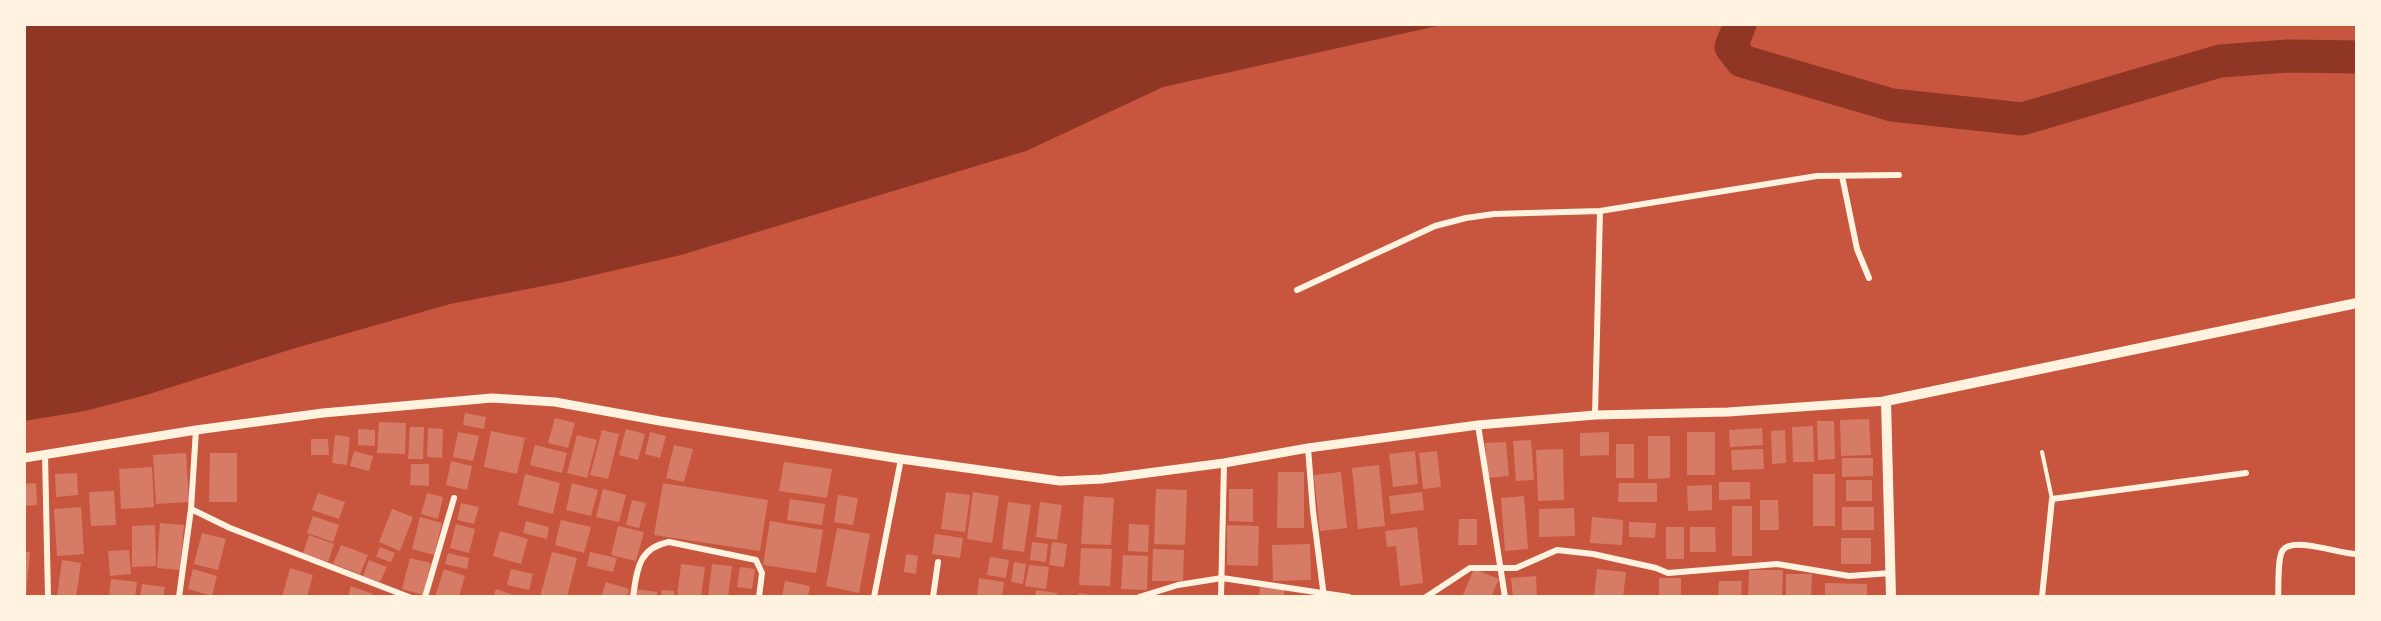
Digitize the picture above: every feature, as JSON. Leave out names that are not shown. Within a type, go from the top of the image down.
[{"type":"main road","points":[[1891,597],[1886,401],[2357,303]]},
{"type":"street","points":[[1297,290],[1435,226],[1466,218],[1494,214],[1600,211],[1785,181],[1842,176],[1899,175]]},
{"type":"street","points":[[1842,176],[1857,249],[1869,278]]},
{"type":"street","points":[[1596,415],[1600,211]]},
{"type":"street","points":[[24,458],[323,412],[492,398],[555,402],[901,459],[1060,481],[1102,479],[1224,463],[1308,448],[1478,425],[1596,415],[1728,412],[1886,401]]},
{"type":"street","points":[[1478,425],[1505,597]]},
{"type":"street","points":[[179,597],[191,509],[196,430]]},
{"type":"street","points":[[1308,448],[1313,511],[1324,594]]},
{"type":"street","points":[[45,454],[50,583],[48,597]]},
{"type":"street","points":[[874,597],[901,459]]},
{"type":"street","points":[[1221,597],[1224,463]]},
{"type":"street","points":[[2042,597],[2052,499],[2246,473]]},
{"type":"street","points":[[424,597],[454,498]]},
{"type":"street","points":[[191,509],[230,528],[409,597]]},
{"type":"street","points":[[633,597],[638,566],[647,551],[656,545],[669,542],[756,560],[762,573],[759,597]]},
{"type":"street","points":[[2278,597],[2280,558],[2282,550],[2286,547],[2312,545],[2332,549],[2346,555],[2357,554]]},
{"type":"street","points":[[1426,597],[1470,568],[1516,568],[1557,550],[1593,554],[1656,568],[1668,573],[1777,564],[1849,576],[1892,573]]},
{"type":"street","points":[[933,597],[938,562]]},
{"type":"street","points":[[1139,597],[1178,585],[1222,578],[1349,597]]},
{"type":"lane","points":[[2042,452],[2052,499]]},
{"type":"shaded area","points":[[24,24],[1446,24],[1163,87],[1026,151],[681,255],[564,282],[450,304],[292,349],[146,395],[85,411],[24,421]]},
{"type":"building","points":[[465,413],[486,417],[484,429],[463,425]]},
{"type":"building","points":[[555,418],[575,423],[568,448],[548,443]]},
{"type":"building","points":[[1869,419],[1871,455],[1841,456],[1840,420]]},
{"type":"building","points":[[1817,421],[1834,421],[1835,459],[1818,460]]},
{"type":"building","points":[[379,422],[406,423],[405,454],[377,453]]},
{"type":"building","points":[[1813,426],[1814,462],[1793,462],[1792,427]]},
{"type":"building","points":[[410,427],[424,427],[423,459],[408,459]]},
{"type":"building","points":[[428,428],[443,429],[442,458],[427,457]]},
{"type":"building","points":[[1762,428],[1763,445],[1730,447],[1729,430]]},
{"type":"building","points":[[358,429],[375,430],[375,446],[358,445]]},
{"type":"building","points":[[626,429],[645,434],[638,460],[619,455]]},
{"type":"building","points":[[602,430],[619,434],[608,479],[590,475]]},
{"type":"building","points":[[1785,430],[1786,463],[1772,464],[1771,431]]},
{"type":"building","points":[[491,431],[525,438],[517,474],[484,467]]},
{"type":"building","points":[[458,432],[479,436],[473,461],[453,457]]},
{"type":"building","points":[[650,432],[666,436],[660,458],[645,454]]},
{"type":"building","points":[[1609,432],[1609,455],[1580,456],[1580,433]]},
{"type":"building","points":[[1687,432],[1715,432],[1715,475],[1687,475]]},
{"type":"building","points":[[335,435],[350,437],[347,465],[332,463]]},
{"type":"building","points":[[577,435],[597,440],[587,478],[567,473]]},
{"type":"building","points":[[1648,436],[1670,436],[1670,478],[1648,479]]},
{"type":"building","points":[[311,439],[328,439],[329,455],[311,455]]},
{"type":"building","points":[[1531,440],[1534,480],[1516,481],[1513,441]]},
{"type":"building","points":[[1506,442],[1509,476],[1488,478],[1485,443]]},
{"type":"building","points":[[1616,444],[1634,444],[1634,478],[1616,478]]},
{"type":"building","points":[[535,445],[567,453],[562,473],[530,465]]},
{"type":"building","points":[[674,445],[693,449],[684,482],[666,478]]},
{"type":"building","points":[[1563,449],[1564,500],[1538,501],[1536,450]]},
{"type":"building","points":[[1763,449],[1764,469],[1732,470],[1731,450]]},
{"type":"building","points":[[354,451],[373,456],[369,471],[350,466]]},
{"type":"building","points":[[1415,451],[1418,484],[1393,487],[1389,454]]},
{"type":"building","points":[[1437,451],[1441,487],[1423,489],[1419,453]]},
{"type":"building","points":[[186,453],[189,502],[156,504],[153,455]]},
{"type":"building","points":[[210,453],[237,453],[237,502],[209,502]]},
{"type":"building","points":[[1842,458],[1873,458],[1873,476],[1842,477]]},
{"type":"building","points":[[451,461],[472,466],[467,490],[446,485]]},
{"type":"building","points":[[784,462],[832,469],[827,498],[779,491]]},
{"type":"building","points":[[411,464],[429,464],[429,486],[410,485]]},
{"type":"building","points":[[1379,465],[1385,526],[1358,529],[1352,468]]},
{"type":"building","points":[[152,467],[154,507],[121,509],[119,469]]},
{"type":"building","points":[[1278,472],[1304,472],[1304,528],[1277,528]]},
{"type":"building","points":[[1341,472],[1347,528],[1320,531],[1314,475]]},
{"type":"building","points":[[77,473],[78,495],[56,497],[55,474]]},
{"type":"building","points":[[525,474],[560,483],[553,514],[518,505]]},
{"type":"building","points":[[1813,474],[1835,474],[1835,526],[1813,526]]},
{"type":"building","points":[[1846,480],[1872,480],[1872,501],[1846,501]]},
{"type":"building","points":[[1719,482],[1750,482],[1750,499],[1719,500]]},
{"type":"building","points":[[36,483],[37,505],[24,506],[24,484]]},
{"type":"building","points":[[572,483],[598,490],[591,516],[566,510]]},
{"type":"building","points":[[663,483],[768,500],[760,551],[654,535]]},
{"type":"building","points":[[1619,483],[1657,483],[1657,502],[1618,502]]},
{"type":"building","points":[[1712,485],[1712,510],[1688,511],[1687,486]]},
{"type":"building","points":[[603,489],[626,495],[619,522],[596,517]]},
{"type":"building","points":[[1156,489],[1187,490],[1185,545],[1154,544]]},
{"type":"building","points":[[1229,489],[1253,489],[1253,522],[1229,521]]},
{"type":"building","points":[[114,491],[116,525],[91,526],[89,492]]},
{"type":"building","points":[[946,492],[970,495],[965,532],[941,529]]},
{"type":"building","points":[[973,492],[999,496],[992,543],[967,539]]},
{"type":"building","points":[[1422,492],[1424,510],[1391,514],[1389,496]]},
{"type":"building","points":[[318,493],[345,502],[339,519],[312,510]]},
{"type":"building","points":[[427,493],[443,497],[438,519],[421,514]]},
{"type":"building","points":[[838,495],[858,498],[853,525],[834,522]]},
{"type":"building","points":[[1084,496],[1114,498],[1111,545],[1081,544]]},
{"type":"building","points":[[1524,496],[1528,549],[1505,551],[1501,498]]},
{"type":"building","points":[[790,499],[825,504],[822,525],[787,520]]},
{"type":"building","points":[[632,500],[646,503],[639,528],[626,525]]},
{"type":"building","points":[[1760,500],[1778,500],[1779,530],[1760,530]]},
{"type":"building","points":[[1008,502],[1031,505],[1024,552],[1002,549]]},
{"type":"building","points":[[1040,502],[1062,505],[1057,540],[1036,537]]},
{"type":"building","points":[[461,503],[479,507],[474,524],[457,520]]},
{"type":"building","points":[[1732,506],[1752,506],[1752,556],[1732,556]]},
{"type":"building","points":[[81,507],[84,554],[57,556],[54,509]]},
{"type":"building","points":[[1842,507],[1874,507],[1874,530],[1842,530]]},
{"type":"building","points":[[1574,508],[1575,536],[1539,537],[1539,509]]},
{"type":"building","points":[[392,509],[413,517],[400,551],[379,542]]},
{"type":"building","points":[[313,516],[339,525],[333,542],[307,533]]},
{"type":"building","points":[[420,517],[442,523],[434,555],[412,549]]},
{"type":"building","points":[[1592,517],[1623,520],[1622,545],[1590,543]]},
{"type":"building","points":[[1459,519],[1477,519],[1477,545],[1458,545]]},
{"type":"building","points":[[561,520],[591,527],[584,553],[555,545]]},
{"type":"building","points":[[526,521],[549,527],[547,539],[523,533]]},
{"type":"building","points":[[770,521],[823,530],[816,573],[763,565]]},
{"type":"building","points":[[1629,522],[1656,523],[1655,538],[1629,537]]},
{"type":"building","points":[[160,523],[184,525],[180,570],[157,568]]},
{"type":"building","points":[[456,524],[475,529],[469,553],[450,548]]},
{"type":"building","points":[[1129,524],[1149,525],[1148,552],[1128,551]]},
{"type":"building","points":[[155,525],[156,566],[132,567],[132,526]]},
{"type":"building","points":[[1227,525],[1259,526],[1258,566],[1227,565]]},
{"type":"building","points":[[618,526],[644,532],[636,561],[611,555]]},
{"type":"building","points":[[1417,527],[1423,583],[1400,586],[1396,546],[1387,547],[1385,531]]},
{"type":"building","points":[[1666,527],[1684,527],[1684,559],[1666,559]]},
{"type":"building","points":[[1690,527],[1715,527],[1716,552],[1690,552]]},
{"type":"building","points":[[837,528],[870,534],[859,593],[826,586]]},
{"type":"building","points":[[500,531],[528,539],[521,564],[493,556]]},
{"type":"building","points":[[202,533],[226,539],[218,570],[194,564]]},
{"type":"building","points":[[935,534],[963,538],[960,558],[932,554]]},
{"type":"building","points":[[309,535],[334,544],[328,562],[303,553]]},
{"type":"building","points":[[1841,538],[1871,538],[1871,564],[1841,564]]},
{"type":"building","points":[[1032,542],[1048,544],[1046,562],[1030,560]]},
{"type":"building","points":[[1052,542],[1067,544],[1064,567],[1049,565]]},
{"type":"building","points":[[1310,544],[1311,580],[1273,581],[1272,545]]},
{"type":"building","points":[[341,545],[368,555],[360,574],[333,564]]},
{"type":"building","points":[[380,547],[395,553],[391,562],[376,557]]},
{"type":"building","points":[[1081,548],[1112,549],[1110,586],[1079,585]]},
{"type":"building","points":[[1153,549],[1184,550],[1183,581],[1152,581]]},
{"type":"building","points":[[129,550],[131,574],[110,576],[108,551]]},
{"type":"building","points":[[24,552],[30,552],[26,597],[24,597]]},
{"type":"building","points":[[552,552],[577,558],[567,597],[540,597]]},
{"type":"building","points":[[590,552],[617,558],[613,572],[587,566]]},
{"type":"building","points":[[448,553],[469,558],[467,569],[445,564]]},
{"type":"building","points":[[906,554],[918,556],[916,574],[904,572]]},
{"type":"building","points":[[1123,555],[1148,556],[1147,590],[1121,589]]},
{"type":"building","points":[[990,557],[1009,560],[1006,578],[987,575]]},
{"type":"building","points":[[410,558],[431,563],[423,595],[402,589]]},
{"type":"building","points":[[62,560],[81,563],[76,597],[57,597]]},
{"type":"building","points":[[369,560],[387,567],[380,582],[363,576]]},
{"type":"building","points":[[1014,562],[1026,564],[1023,584],[1011,582]]},
{"type":"building","points":[[681,564],[705,567],[701,597],[677,597]]},
{"type":"building","points":[[712,564],[732,566],[728,597],[708,597]]},
{"type":"building","points":[[1029,565],[1049,567],[1046,589],[1025,586]]},
{"type":"building","points":[[740,567],[755,569],[752,589],[737,587]]},
{"type":"building","points":[[290,568],[313,575],[307,597],[282,597]]},
{"type":"building","points":[[193,569],[217,576],[212,596],[188,589]]},
{"type":"building","points":[[444,569],[465,576],[459,597],[435,597]]},
{"type":"building","points":[[511,569],[533,574],[529,590],[507,585]]},
{"type":"building","points":[[1474,569],[1499,579],[1491,597],[1462,597]]},
{"type":"building","points":[[1597,569],[1626,572],[1623,597],[1594,597]]},
{"type":"building","points":[[1749,570],[1783,570],[1782,597],[1748,597]]},
{"type":"building","points":[[1786,574],[1812,574],[1811,597],[1786,597]]},
{"type":"building","points":[[1536,576],[1537,597],[1513,597],[1511,578]]},
{"type":"building","points":[[979,578],[1004,582],[1002,597],[977,597]]},
{"type":"building","points":[[1659,578],[1681,578],[1681,597],[1659,597]]},
{"type":"building","points":[[111,579],[137,582],[135,597],[109,597]]},
{"type":"building","points":[[785,581],[810,586],[808,597],[782,597]]},
{"type":"building","points":[[1719,581],[1742,581],[1741,597],[1718,597]]},
{"type":"building","points":[[606,582],[629,589],[627,597],[601,597]]},
{"type":"building","points":[[1825,583],[1867,584],[1867,597],[1825,597]]},
{"type":"building","points":[[142,584],[165,587],[163,597],[140,597]]},
{"type":"building","points":[[351,586],[373,594],[371,597],[348,597]]},
{"type":"building","points":[[1260,586],[1285,588],[1284,597],[1259,597]]},
{"type":"building","points":[[496,589],[518,597],[493,597]]},
{"type":"building","points":[[635,589],[657,592],[657,597],[634,597]]},
{"type":"building","points":[[662,590],[674,591],[674,597],[661,597]]},
{"type":"building","points":[[1036,590],[1057,593],[1056,597],[1035,597]]},
{"type":"building","points":[[1079,593],[1097,596],[1097,597],[1078,597]]},
{"type":"waterway","points":[[1740,24],[1731,47],[1742,61],[1892,105],[2022,119],[2220,61],[2288,56],[2357,57]]}]
